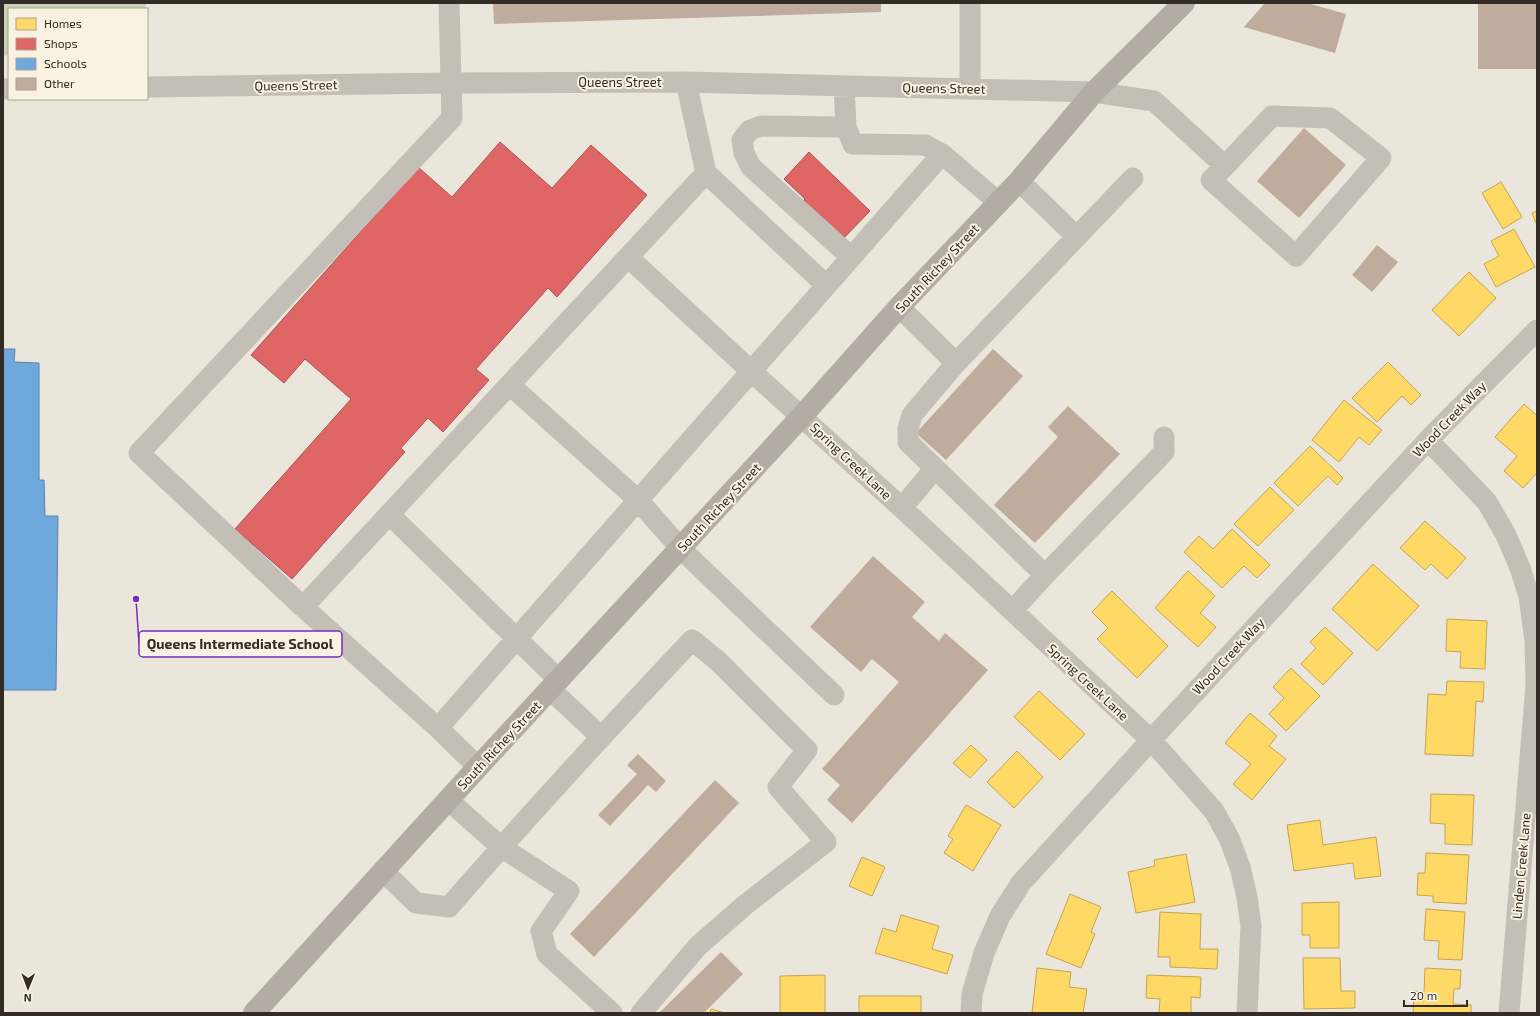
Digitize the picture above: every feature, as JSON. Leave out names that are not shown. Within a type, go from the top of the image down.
[{"type":"main road","name":"South Richey Street","points":[[254,1013],[478,767],[681,549],[899,308],[1019,181],[1094,92],[1178,5]]},
{"type":"street","points":[[449,3],[452,118],[139,453],[303,607],[438,728],[478,767]]},
{"type":"street","points":[[970,3],[970,89]]},
{"type":"street","points":[[686,82],[706,173],[826,285]]},
{"type":"street","name":"Queens Street","points":[[148,87],[686,82],[1094,92],[1154,101],[1224,166]]},
{"type":"street","points":[[844,86],[846,127],[853,144],[925,145],[942,154],[998,202]]},
{"type":"street","points":[[1272,116],[1330,118],[1381,158],[1296,256],[1211,180],[1224,166],[1272,116]]},
{"type":"street","points":[[846,127],[761,126],[750,130],[742,140],[744,153],[751,168],[851,257]]},
{"type":"street","points":[[438,728],[942,154]]},
{"type":"street","points":[[303,607],[706,173]]},
{"type":"street","points":[[1045,575],[908,442],[908,429],[912,415],[956,363],[1134,178]]},
{"type":"street","points":[[1019,181],[1077,237]]},
{"type":"street","name":"Spring Creek Lane","points":[[628,257],[902,508],[1151,740],[1214,811],[1229,838],[1240,866],[1247,897],[1251,926],[1247,1013]]},
{"type":"street","points":[[899,308],[956,363]]},
{"type":"street","name":"Wood Creek Way","points":[[971,1013],[972,994],[984,953],[1000,916],[1021,883],[1428,440],[1537,330]]},
{"type":"street","points":[[510,384],[638,500],[681,549],[834,695]]},
{"type":"street","points":[[1012,611],[1164,452],[1164,437]]},
{"type":"street","name":"Linden Creek Lane","points":[[1428,440],[1487,502],[1506,535],[1520,568],[1529,596],[1536,641],[1536,684],[1509,1013]]},
{"type":"street","points":[[902,508],[935,468]]},
{"type":"street","points":[[390,514],[516,638],[601,737]]},
{"type":"street","points":[[383,871],[416,903],[449,907],[501,847],[601,737],[692,640],[718,661],[807,750],[778,788],[826,842],[745,905],[698,946],[641,1013]]},
{"type":"street","points":[[448,800],[501,847],[569,891],[541,930],[547,954],[612,1013]]},
{"type":"green space","points":[[3,3],[146,3],[146,8],[8,8],[8,55],[3,56]]},
{"type":"building: Homes","points":[[1501,182],[1522,217],[1503,229],[1482,193]]},
{"type":"building: Homes","points":[[1537,211],[1537,225],[1532,213]]},
{"type":"building: Homes","points":[[1514,229],[1535,267],[1496,287],[1484,264],[1499,256],[1491,241]]},
{"type":"building: Homes","points":[[1469,272],[1496,298],[1459,336],[1432,310]]},
{"type":"building: Homes","points":[[1388,362],[1421,395],[1411,405],[1402,396],[1377,422],[1352,398]]},
{"type":"building: Homes","points":[[1344,400],[1382,430],[1369,445],[1359,437],[1339,462],[1312,440]]},
{"type":"building: Homes","points":[[1524,404],[1537,416],[1537,473],[1523,488],[1504,471],[1517,456],[1495,437]]},
{"type":"building: Homes","points":[[1310,446],[1343,478],[1337,485],[1328,476],[1298,506],[1274,483]]},
{"type":"building: Homes","points":[[1270,487],[1294,510],[1258,546],[1234,524]]},
{"type":"building: Homes","points":[[1425,521],[1466,558],[1447,579],[1431,564],[1425,570],[1400,548]]},
{"type":"building: Homes","points":[[1232,529],[1270,565],[1257,578],[1244,566],[1222,588],[1184,552],[1199,536],[1213,549]]},
{"type":"building: Homes","points":[[1373,564],[1419,606],[1377,651],[1332,609]]},
{"type":"building: Homes","points":[[1188,571],[1215,596],[1200,613],[1216,627],[1198,647],[1155,608]]},
{"type":"building: Homes","points":[[1112,591],[1168,646],[1137,678],[1097,639],[1108,628],[1092,612]]},
{"type":"building: Homes","points":[[1447,619],[1487,621],[1485,669],[1460,668],[1461,652],[1446,651]]},
{"type":"building: Homes","points":[[1325,627],[1353,653],[1323,685],[1301,664],[1316,648],[1310,642]]},
{"type":"building: Homes","points":[[1291,668],[1320,696],[1286,731],[1269,714],[1284,698],[1273,687]]},
{"type":"building: Homes","points":[[1447,681],[1484,682],[1483,702],[1476,701],[1473,756],[1425,754],[1428,694],[1446,695]]},
{"type":"building: Homes","points":[[1039,691],[1085,734],[1060,760],[1014,717]]},
{"type":"building: Homes","points":[[1250,713],[1277,736],[1269,746],[1286,759],[1252,800],[1233,784],[1251,764],[1225,743]]},
{"type":"building: Homes","points":[[971,745],[987,760],[970,778],[953,763]]},
{"type":"building: Homes","points":[[1017,751],[1043,777],[1014,808],[987,782]]},
{"type":"building: Homes","points":[[1431,794],[1474,795],[1472,845],[1445,844],[1445,824],[1430,823]]},
{"type":"building: Homes","points":[[966,805],[1001,825],[973,871],[944,853],[953,839],[948,836]]},
{"type":"building: Homes","points":[[1320,820],[1323,845],[1376,837],[1381,876],[1355,879],[1353,863],[1294,871],[1287,825]]},
{"type":"building: Homes","points":[[1426,853],[1469,855],[1466,904],[1433,902],[1433,896],[1417,895],[1418,873],[1425,873]]},
{"type":"building: Homes","points":[[1186,854],[1195,902],[1136,913],[1128,872],[1155,866],[1154,860]]},
{"type":"building: Homes","points":[[862,857],[885,867],[872,896],[849,886]]},
{"type":"building: Homes","points":[[1070,894],[1101,907],[1091,932],[1095,934],[1081,968],[1046,954]]},
{"type":"building: Homes","points":[[1339,902],[1339,948],[1310,948],[1310,935],[1302,935],[1302,903]]},
{"type":"building: Homes","points":[[1426,909],[1465,912],[1462,960],[1438,959],[1439,941],[1424,940]]},
{"type":"building: Homes","points":[[1160,912],[1201,914],[1200,949],[1218,949],[1217,969],[1170,967],[1170,957],[1158,957]]},
{"type":"building: Homes","points":[[901,915],[939,926],[932,949],[953,955],[947,974],[875,953],[883,928],[896,932]]},
{"type":"building: Homes","points":[[1303,958],[1340,958],[1341,991],[1355,991],[1355,1008],[1304,1009]]},
{"type":"building: Homes","points":[[1037,968],[1071,972],[1069,987],[1087,989],[1083,1013],[1032,1013]]},
{"type":"building: Homes","points":[[1425,968],[1461,970],[1460,989],[1454,989],[1453,1004],[1471,1005],[1471,1013],[1413,1013],[1414,991],[1424,992]]},
{"type":"building: Homes","points":[[825,975],[825,1013],[780,1013],[780,976]]},
{"type":"building: Homes","points":[[1147,975],[1201,977],[1200,998],[1191,997],[1191,1013],[1159,1013],[1160,999],[1146,998]]},
{"type":"building: Homes","points":[[859,996],[921,996],[921,1013],[859,1013]]},
{"type":"building: Homes","points":[[711,1009],[725,1013],[710,1013]]},
{"type":"building: Shops","points":[[500,142],[552,188],[591,145],[647,195],[557,297],[548,288],[476,369],[489,380],[443,432],[428,418],[401,448],[405,452],[292,579],[235,529],[351,399],[305,359],[284,383],[251,355],[418,167],[452,197]]},
{"type":"building: Shops","points":[[809,152],[870,211],[841,241],[802,203],[805,199],[784,179]]},
{"type":"building: Schools","points":[[3,349],[15,349],[14,362],[39,363],[39,480],[44,480],[45,516],[58,516],[56,690],[3,690]]},
{"type":"building: Other","points":[[493,3],[881,3],[881,12],[494,24]]},
{"type":"building: Other","points":[[1265,3],[1307,3],[1346,14],[1335,53],[1244,27]]},
{"type":"building: Other","points":[[1478,3],[1537,3],[1537,69],[1478,69]]},
{"type":"building: Other","points":[[1304,128],[1346,165],[1299,218],[1257,181]]},
{"type":"building: Other","points":[[1377,245],[1398,262],[1372,292],[1352,275]]},
{"type":"building: Other","points":[[993,349],[1023,376],[946,460],[916,433]]},
{"type":"building: Other","points":[[1068,406],[1120,454],[1035,543],[994,505],[1058,437],[1048,427]]},
{"type":"building: Other","points":[[873,556],[925,602],[912,617],[939,641],[945,633],[988,670],[852,823],[827,800],[840,785],[822,769],[899,682],[872,659],[861,672],[810,627]]},
{"type":"building: Other","points":[[638,754],[666,781],[656,792],[648,785],[610,826],[598,815],[637,774],[627,765]]},
{"type":"building: Other","points":[[715,780],[739,803],[594,957],[570,934]]},
{"type":"building: Other","points":[[721,952],[743,974],[704,1013],[659,1013]]},
{"type":"place","name":"Queens Intermediate School","points":[[136,599]]}]
